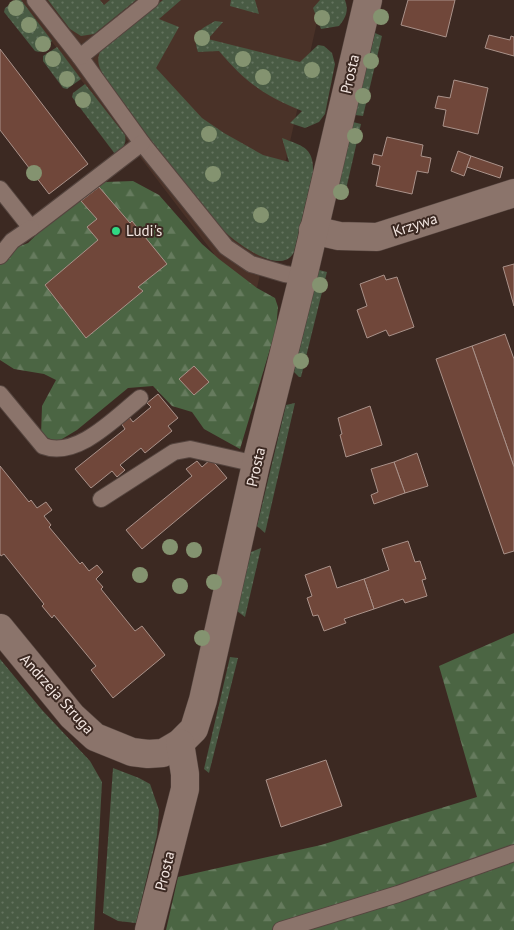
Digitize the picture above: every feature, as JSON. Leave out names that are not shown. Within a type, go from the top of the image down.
[{"type":"street","name":"Prosta","points":[[150,930],[185,788],[185,774],[180,743],[194,729],[203,700],[256,464],[303,277],[368,0]]},
{"type":"street","name":"Krzywa","points":[[313,230],[339,236],[377,237],[514,193]]},
{"type":"street","name":"Andrzeja Struga","points":[[0,628],[56,697],[95,737],[132,752],[148,754],[163,753],[180,743]]},
{"type":"lane","points":[[35,0],[80,57],[142,143],[226,246],[251,264],[303,277]]},
{"type":"lane","points":[[80,57],[152,0]]},
{"type":"lane","points":[[0,256],[12,241],[142,143]]},
{"type":"lane","points":[[0,189],[31,228]]},
{"type":"lane","points":[[0,394],[44,446],[52,449],[78,445],[140,398]]},
{"type":"lane","points":[[101,499],[174,452],[190,448],[256,464]]},
{"type":"lane","points":[[281,930],[398,894],[514,852]]},
{"type":"shaded area","points":[[20,0],[322,0],[257,288],[204,261],[214,254]]},
{"type":"green space","points":[[16,0],[21,0],[52,41],[39,52],[35,51],[4,12],[5,8]]},
{"type":"green space","points":[[48,0],[100,0],[104,5],[110,0],[136,0],[94,34],[81,36],[70,29]]},
{"type":"green space","points":[[163,0],[181,0],[159,19],[179,27],[156,68],[202,118],[263,155],[289,162],[282,138],[301,146],[309,152],[313,164],[313,172],[294,252],[288,259],[279,261],[257,255],[220,227],[174,172],[102,72],[98,58],[103,46]]},
{"type":"green space","points":[[231,0],[255,0],[259,14],[230,6]]},
{"type":"green space","points":[[320,0],[345,0],[346,14],[339,26],[321,29],[313,8]]},
{"type":"green space","points":[[215,21],[223,22],[208,39],[300,62],[318,45],[324,46],[332,53],[335,64],[325,114],[319,122],[305,128],[290,123],[302,111],[277,100],[256,87],[219,51],[198,52],[196,36],[198,32]]},
{"type":"green space","points":[[375,33],[382,36],[363,116],[355,115]]},
{"type":"green space","points":[[57,47],[81,79],[67,89],[63,88],[43,61],[43,56]]},
{"type":"green space","points":[[85,84],[125,135],[123,146],[115,154],[72,97],[73,93]]},
{"type":"green space","points":[[353,122],[361,124],[344,198],[336,196]]},
{"type":"green space","points":[[133,181],[159,195],[202,244],[257,288],[275,298],[278,307],[276,329],[240,449],[204,429],[192,412],[172,406],[153,386],[128,388],[77,430],[57,442],[41,435],[42,406],[56,380],[44,374],[14,369],[0,360],[0,246],[7,251],[28,243],[79,193],[105,182]]},
{"type":"green space","points":[[319,270],[327,272],[301,377],[299,377],[294,372]]},
{"type":"green space","points":[[295,403],[265,533],[257,526],[286,405]]},
{"type":"green space","points":[[261,548],[245,617],[237,611],[251,552]]},
{"type":"green space","points":[[514,633],[514,930],[166,930],[178,877],[321,845],[477,797],[439,666]]},
{"type":"green space","points":[[230,657],[238,658],[209,773],[204,769]]},
{"type":"green space","points":[[0,659],[42,710],[90,761],[102,782],[94,930],[0,930]]},
{"type":"green space","points":[[113,768],[150,784],[159,810],[157,835],[136,923],[118,921],[103,913]]},
{"type":"building","points":[[408,0],[455,0],[446,37],[401,25]]},
{"type":"building","points":[[489,35],[510,40],[511,36],[514,37],[514,56],[485,48]]},
{"type":"building","points":[[0,49],[88,164],[49,194],[0,130]]},
{"type":"building","points":[[454,80],[488,88],[478,134],[443,126],[446,110],[435,108],[438,96],[450,98]]},
{"type":"building","points":[[387,137],[423,145],[421,156],[431,158],[428,173],[417,171],[412,194],[376,186],[380,166],[372,164],[374,154],[382,156]]},
{"type":"building","points":[[458,151],[471,156],[464,176],[451,171]]},
{"type":"building","points":[[471,156],[503,167],[500,178],[467,167]]},
{"type":"building","points":[[99,187],[130,223],[132,221],[167,264],[138,287],[143,291],[86,338],[45,285],[98,240],[87,227],[97,219],[81,201]]},
{"type":"building","points":[[514,264],[514,306],[503,267]]},
{"type":"building","points":[[384,275],[386,280],[397,277],[414,327],[389,336],[386,330],[367,338],[357,310],[367,306],[360,284]]},
{"type":"building","points":[[505,334],[514,359],[514,467],[472,346]]},
{"type":"building","points":[[472,346],[514,467],[514,551],[504,554],[436,359]]},
{"type":"building","points":[[194,366],[209,382],[194,395],[179,379]]},
{"type":"building","points":[[158,394],[178,418],[168,426],[172,431],[145,453],[141,448],[120,465],[125,470],[117,477],[112,471],[91,488],[75,469],[125,429],[121,423],[129,417],[133,422],[151,407],[147,403]]},
{"type":"building","points":[[370,406],[382,445],[346,457],[338,418]]},
{"type":"building","points":[[417,453],[428,486],[405,493],[394,462]]},
{"type":"building","points":[[211,459],[227,478],[142,549],[126,530],[192,476],[186,469],[197,461],[202,467]]},
{"type":"building","points":[[394,462],[405,493],[374,504],[371,495],[378,492],[371,469]]},
{"type":"building","points":[[0,466],[29,502],[31,500],[37,508],[46,502],[52,510],[44,516],[51,525],[49,527],[80,564],[82,562],[89,571],[97,565],[103,572],[96,579],[103,587],[101,589],[135,631],[142,626],[165,655],[113,698],[91,670],[96,666],[54,615],[52,618],[42,606],[44,604],[4,554],[1,556],[0,554]]},
{"type":"building","points":[[408,541],[415,562],[420,561],[426,579],[422,580],[427,596],[405,603],[403,599],[374,609],[364,579],[389,570],[382,549]]},
{"type":"building","points":[[330,566],[337,588],[364,579],[374,609],[344,619],[346,623],[324,631],[318,615],[313,616],[307,598],[312,596],[305,575]]},
{"type":"building","points":[[326,760],[342,806],[281,827],[266,780]]},
{"type":"place","name":"Ludi's","points":[[116,231]]}]
